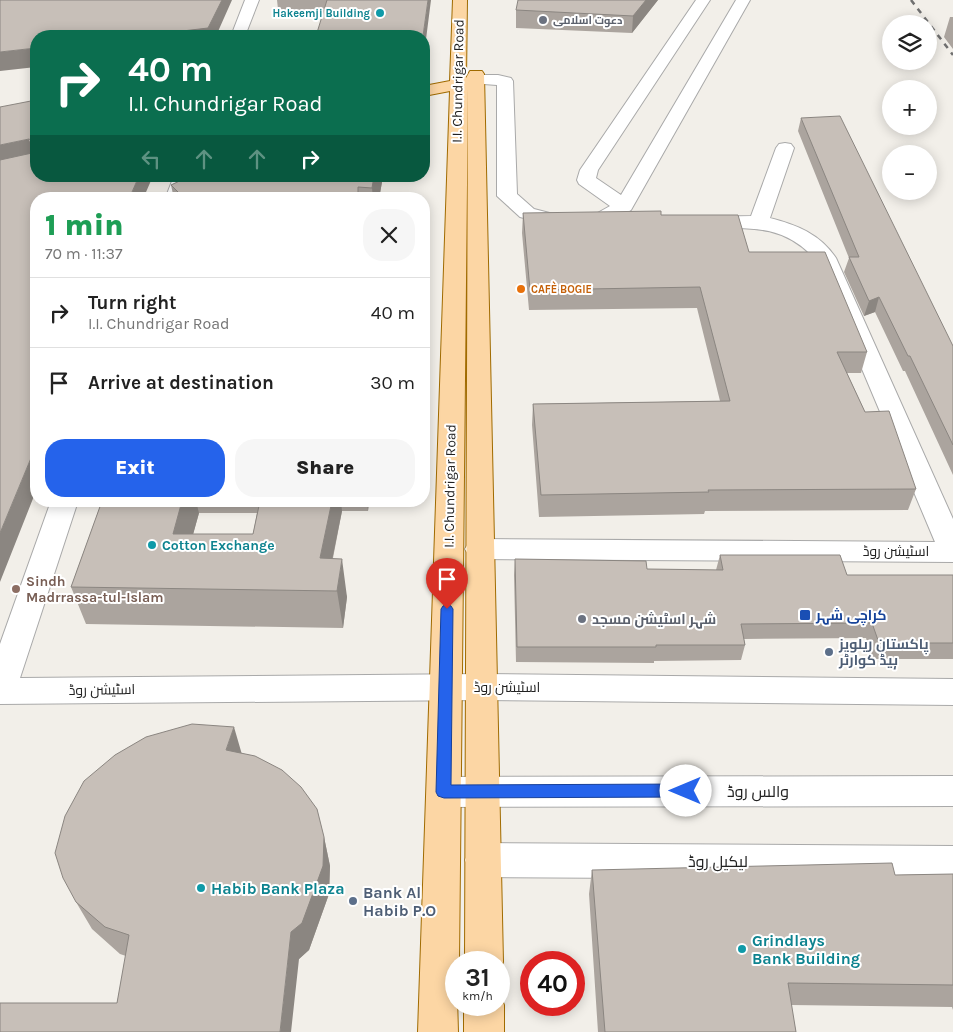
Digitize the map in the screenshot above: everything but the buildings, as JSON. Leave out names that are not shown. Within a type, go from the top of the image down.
[{"type":"main road","name":"I.I. Chundrigar Road","points":[[460,0],[467,82],[479,549],[484,951]]},
{"type":"main road","name":"I.I. Chundrigar Road","points":[[438,1032],[446,687],[467,82],[476,0]]},
{"type":"main road","points":[[430,89],[467,82]]},
{"type":"main road","points":[[484,1016],[484,1032]]},
{"type":"street","points":[[240,30],[252,0]]},
{"type":"street","points":[[628,215],[586,180],[589,170],[704,0]]},
{"type":"street","points":[[467,82],[505,81],[507,196],[526,213],[563,222],[592,224],[628,215],[742,0]]},
{"type":"street","points":[[759,222],[785,148]]},
{"type":"street","points":[[680,223],[759,222],[801,234],[815,244],[826,258],[953,551]]},
{"type":"street","points":[[0,690],[64,507]]},
{"type":"street","name":"اسٹیشن روڈ","points":[[479,549],[953,551]]},
{"type":"street","name":"اسٹیشن روڈ","points":[[0,690],[481,687],[953,692]]},
{"type":"street","name":"والس روڈ","points":[[444,792],[591,790],[953,792]]},
{"type":"street","name":"لیکیل روڈ","points":[[483,860],[953,863]]},
{"type":"railway","points":[[911,0],[953,55]]},
{"type":"place","name":"Hakeemji Building","points":[[380,13]]},
{"type":"place","name":"دعوت اسلامی","points":[[543,20]]},
{"type":"place","name":"CAFÈ BOGIE","points":[[521,289]]},
{"type":"place","name":"Cotton Exchange","points":[[152,545]]},
{"type":"place","name":"Sindh Madrrassa-tul-Islam","points":[[16,589]]},
{"type":"place","name":"کراچی شہر","points":[[805,615]]},
{"type":"place","name":"شہر اسٹیشن مسجد","points":[[582,619]]},
{"type":"place","name":"پاکستان ریلویز ہیڈ کوارٹر","points":[[829,652]]},
{"type":"place","name":"Habib Bank Plaza","points":[[201,888]]},
{"type":"place","name":"Bank Al Habib P.O","points":[[353,901]]},
{"type":"place","name":"Grindlays Bank Building","points":[[742,949]]},
{"type":"route","points":[[447,609],[444,792],[686,791]]}]
